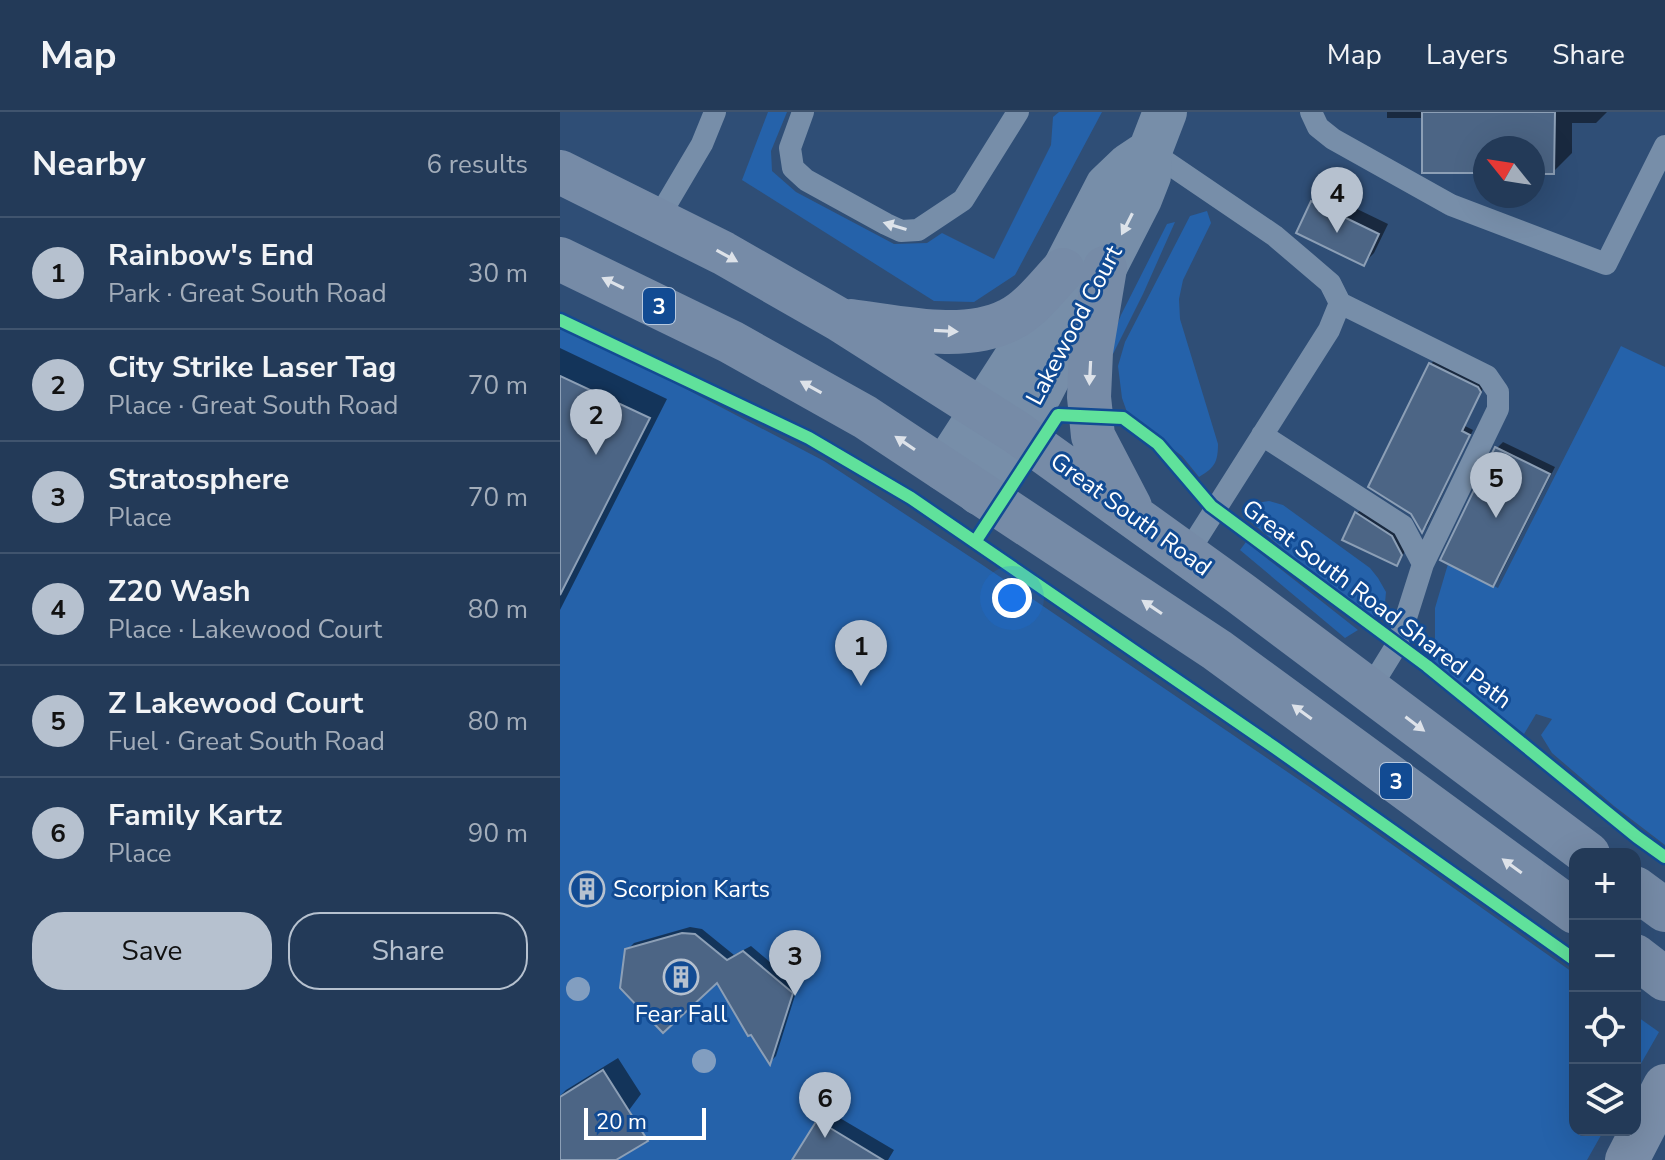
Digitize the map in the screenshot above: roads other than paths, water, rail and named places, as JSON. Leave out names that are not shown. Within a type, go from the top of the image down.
[{"type":"highway","points":[[1627,1160],[1665,1086]]},
{"type":"main road","name":"Great South Road","points":[[560,172],[723,253],[840,320],[999,421],[1187,554],[1580,848]]},
{"type":"main road","name":"3","points":[[560,259],[731,342],[865,417],[1217,650],[1569,908]]},
{"type":"main road","points":[[840,320],[948,332],[985,329],[1011,319],[1041,295],[1084,269],[1091,352],[1089,397],[1093,436],[1134,516]]},
{"type":"main road","points":[[1641,892],[1665,910]]},
{"type":"main road","points":[[1641,961],[1665,979]]},
{"type":"street","name":"Lakewood Court","points":[[962,481],[999,421],[1028,339],[1084,269],[1107,186],[1157,131]]},
{"type":"lane","points":[[657,220],[702,144],[715,112]]},
{"type":"lane","points":[[803,112],[790,148],[793,168],[806,180],[901,231],[918,230],[963,200],[1018,112]]},
{"type":"lane","points":[[1311,112],[1318,127],[1333,139],[1451,205],[1606,264],[1665,146]]},
{"type":"lane","points":[[1157,131],[1330,283],[1340,303],[1487,376],[1498,392],[1498,409],[1423,564],[1398,643],[1369,690]]},
{"type":"lane","points":[[1187,554],[1329,330],[1340,303]]},
{"type":"lane","points":[[1262,435],[1403,526],[1423,564]]},
{"type":"place","name":"Z20 Wash","points":[[1337,233]]},
{"type":"place","name":"City Strike Laser Tag","points":[[596,455]]},
{"type":"place","name":"Z Lakewood Court","points":[[1496,518]]},
{"type":"place","name":"Rainbow's End","points":[[861,686]]},
{"type":"place","name":"Scorpion Karts","points":[[587,889]]},
{"type":"place","name":"Fear Fall","points":[[681,977]]},
{"type":"place","name":"Stratosphere","points":[[795,996]]},
{"type":"place","name":"Family Kartz","points":[[825,1138]]}]
